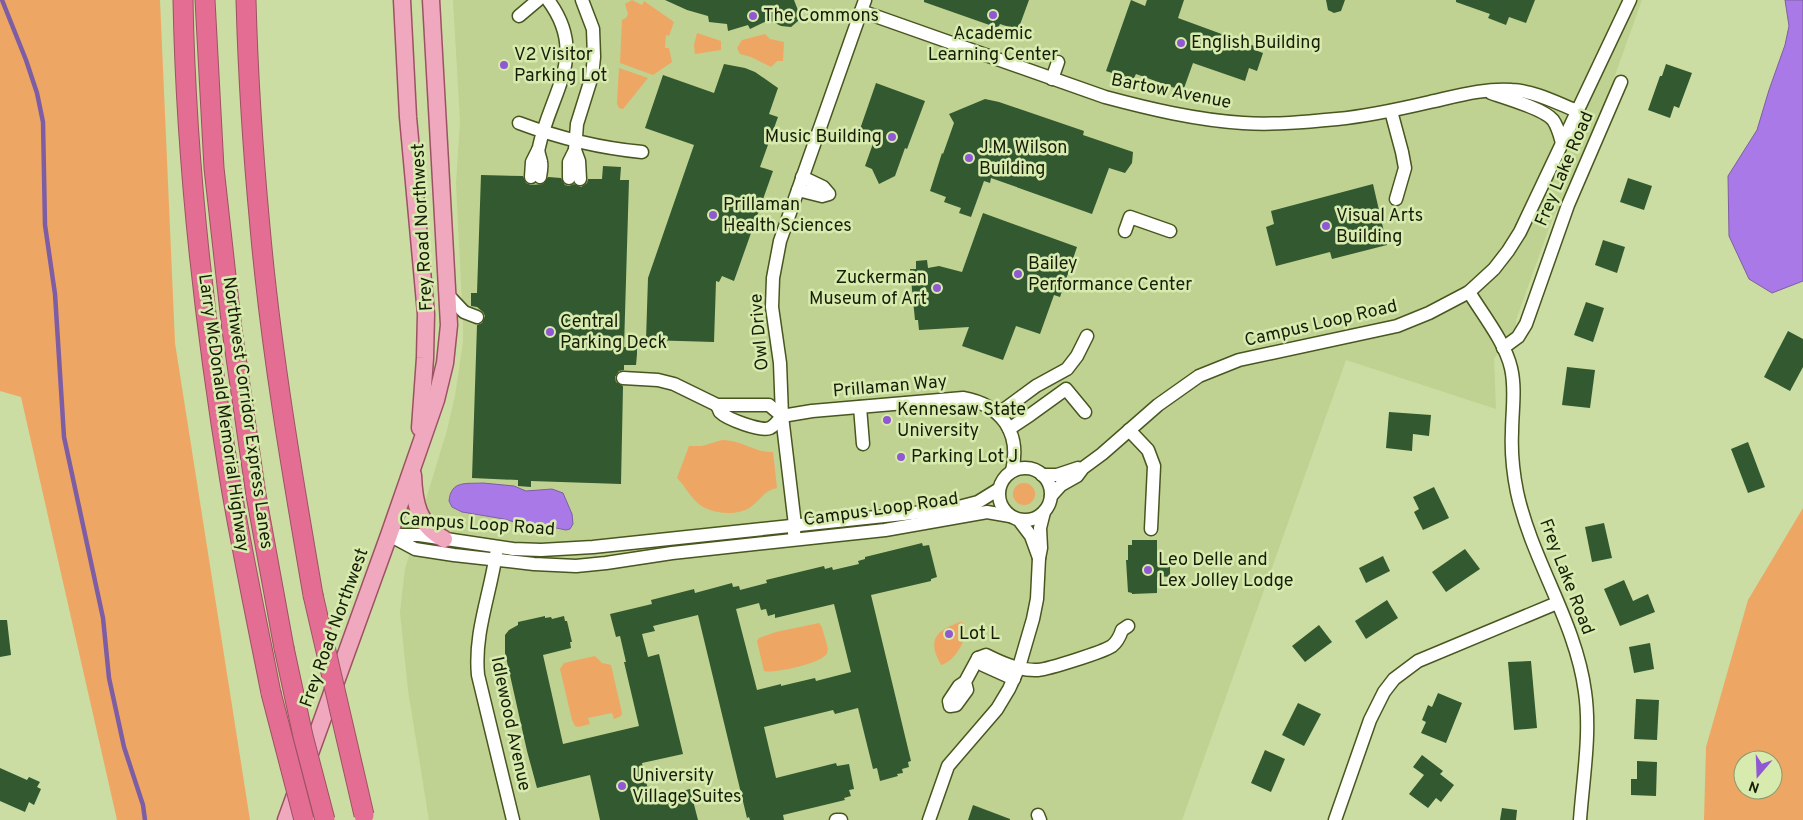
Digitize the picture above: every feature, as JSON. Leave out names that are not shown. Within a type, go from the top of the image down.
[{"type":"highway","name":"Larry McDonald Memorial Highway","points":[[183,0],[191,158],[206,313],[230,482],[271,693],[304,820]]},
{"type":"highway","name":"Northwest Corridor Express Lanes","points":[[205,0],[214,168],[232,330],[256,495],[284,648],[324,820]]},
{"type":"highway","points":[[246,0],[249,82],[260,229],[287,444],[313,595],[365,817]]},
{"type":"main road","name":"Frey Road Northwest","points":[[402,0],[408,117],[426,314],[425,358],[418,448]]},
{"type":"main road","name":"Frey Road Northwest","points":[[286,820],[389,535],[436,400],[446,362],[447,294],[431,0]]},
{"type":"main road","points":[[413,466],[414,492],[418,512],[428,527],[444,539]]},
{"type":"street","points":[[520,16],[538,0]]},
{"type":"street","points":[[536,177],[532,162],[538,150],[562,80],[567,54],[563,27],[548,0]]},
{"type":"street","points":[[574,178],[579,161],[575,146],[580,110],[592,76],[594,57],[593,29],[582,0]]},
{"type":"street","name":"Campus Loop Road","points":[[1051,496],[1061,485],[1077,476],[1083,468],[1129,430],[1186,384],[1199,376],[1225,365],[1258,356],[1397,326],[1429,313],[1469,292],[1494,269],[1520,232],[1630,0]]},
{"type":"street","name":"Bartow Avenue","points":[[863,6],[1052,79],[1105,97],[1143,108],[1193,117],[1244,123],[1289,123],[1338,119],[1391,111],[1474,92],[1513,90],[1531,94],[1577,111]]},
{"type":"street","name":"Owl Drive","points":[[795,525],[782,416],[780,363],[772,307],[773,278],[780,240],[863,6]]},
{"type":"street","points":[[1052,79],[1058,62]]},
{"type":"street","name":"Frey Lake Road","points":[[1504,348],[1518,337],[1526,324],[1568,205],[1621,82]]},
{"type":"street","points":[[1486,91],[1545,114],[1554,121],[1562,143]]},
{"type":"street","points":[[1391,111],[1405,168],[1396,199]]},
{"type":"street","points":[[519,123],[575,146],[642,152]]},
{"type":"street","points":[[798,190],[822,196],[832,195],[823,187],[802,177]]},
{"type":"street","points":[[1125,231],[1130,217],[1170,231]]},
{"type":"street","name":"Frey Lake Road","points":[[1469,292],[1504,348],[1512,370],[1512,452],[1518,492],[1532,540],[1573,645],[1585,693],[1586,737],[1580,820]]},
{"type":"street","points":[[447,294],[464,312],[477,316]]},
{"type":"street","points":[[998,414],[1036,386],[1067,369],[1077,356],[1087,336]]},
{"type":"street","points":[[1067,369],[1066,389],[1085,412]]},
{"type":"street","points":[[623,378],[658,380],[674,384],[717,405],[769,405],[782,416]]},
{"type":"street","points":[[1039,558],[1031,536],[1001,505],[999,489],[1001,482],[1012,471],[1014,464],[1011,434],[1030,415],[1066,389]]},
{"type":"street","name":"Prillaman Way","points":[[748,426],[770,428],[782,416],[812,411],[963,398],[978,402],[998,414],[1019,446],[1030,468]]},
{"type":"street","points":[[717,405],[721,413],[748,426],[749,405]]},
{"type":"street","points":[[863,407],[866,443]]},
{"type":"street","points":[[1129,430],[1148,450],[1154,466],[1151,529]]},
{"type":"street","points":[[929,820],[948,766],[989,720],[1004,699],[1016,673],[1034,619],[1041,548],[1040,528],[1051,496],[1049,484],[1042,475],[1030,468],[1012,471]]},
{"type":"street","name":"Campus Loop Road","points":[[1042,475],[1057,476],[1074,469],[1083,468]]},
{"type":"street","name":"Campus Loop Road","points":[[389,535],[419,535],[496,547],[541,550],[585,548],[951,509],[978,502],[999,489]]},
{"type":"street","name":"Campus Loop Road","points":[[389,535],[415,549],[495,561],[591,565],[672,553],[895,529],[987,512],[1015,518]]},
{"type":"street","points":[[1015,518],[1033,519],[1044,512]]},
{"type":"street","points":[[790,540],[795,525]]},
{"type":"street","name":"Idlewood Avenue","points":[[496,547],[495,561],[480,625],[477,664],[478,676],[513,820]]},
{"type":"street","points":[[1334,820],[1370,720],[1384,692],[1394,679],[1418,661],[1557,603]]},
{"type":"street","points":[[950,706],[956,705],[967,690],[965,682],[978,658],[983,665],[1016,673],[1039,670],[1097,653],[1112,646],[1120,637],[1122,630],[1128,626]]},
{"type":"street","points":[[836,820],[841,820]]},
{"type":"shaded area","points":[[0,0],[160,0],[175,343],[250,820],[117,820],[21,397],[0,391]]},
{"type":"shaded area","name":"Kennesaw State University","points":[[453,0],[1642,0],[1583,164],[1553,217],[1516,320],[1516,327],[1494,359],[1496,409],[1346,360],[1182,820],[429,820],[408,690],[400,612],[405,569],[447,430],[455,396],[463,342],[456,184],[460,121]]},
{"type":"shaded area","points":[[632,0],[642,5],[644,1],[674,22],[669,36],[666,35],[665,48],[669,48],[672,62],[653,75],[620,63],[622,20],[628,14],[625,4]]},
{"type":"shaded area","points":[[1785,0],[1803,0],[1803,281],[1772,293],[1749,279],[1729,236],[1728,176],[1757,130],[1785,45],[1789,26]]},
{"type":"shaded area","points":[[697,33],[721,41],[721,50],[695,54],[694,45]]},
{"type":"shaded area","points":[[765,34],[770,39],[784,42],[783,61],[777,61],[771,67],[740,54],[737,48],[742,40]]},
{"type":"shaded area","points":[[619,68],[648,78],[623,109],[619,108],[617,104]]},
{"type":"shaded area","points":[[722,440],[736,442],[760,451],[773,452],[777,488],[769,491],[752,506],[740,512],[726,513],[705,508],[697,502],[677,478],[689,446],[702,446]]},
{"type":"shaded area","points":[[483,483],[514,486],[526,491],[552,489],[563,493],[572,514],[573,524],[570,529],[566,530],[528,526],[504,519],[462,512],[452,507],[449,501],[450,494],[456,486],[460,484]]},
{"type":"shaded area","points":[[1024,483],[1032,486],[1035,494],[1032,502],[1024,505],[1016,502],[1013,494],[1016,486]]},
{"type":"shaded area","points":[[1803,508],[1803,820],[1704,820],[1706,747],[1748,600]]},
{"type":"shaded area","points":[[960,622],[964,623],[965,635],[960,648],[951,659],[941,665],[935,649],[934,643],[936,638],[939,633],[951,625]]},
{"type":"shaded area","points":[[819,623],[828,648],[824,657],[798,667],[777,671],[764,671],[757,641],[759,638],[776,632]]},
{"type":"shaded area","points":[[595,656],[602,663],[611,665],[622,713],[621,716],[614,719],[612,713],[588,718],[590,724],[579,727],[575,726],[560,669],[564,663]]},
{"type":"building","name":"The Commons","points":[[665,0],[794,0],[799,13],[798,21],[791,27],[781,26],[769,20],[750,29],[748,25],[728,31],[727,24],[709,22],[708,16],[687,10]]},
{"type":"building","name":"Academic Learning Center","points":[[924,0],[1029,0],[1018,30],[1000,24],[998,28],[924,2]]},
{"type":"building","name":"English Building","points":[[1131,0],[1145,6],[1147,0],[1184,0],[1178,18],[1257,47],[1255,50],[1263,53],[1257,71],[1249,68],[1245,81],[1193,63],[1183,91],[1136,74],[1133,80],[1106,71]]},
{"type":"building","points":[[1326,0],[1345,0],[1341,11],[1334,13],[1328,10]]},
{"type":"building","points":[[1456,0],[1535,0],[1526,23],[1509,17],[1506,25],[1488,18],[1490,14],[1456,2]]},
{"type":"building","name":"Prillaman Health Sciences","points":[[724,64],[755,72],[778,88],[769,114],[778,117],[760,167],[773,171],[734,281],[722,276],[719,282],[716,281],[714,342],[646,340],[648,278],[694,145],[645,128],[663,75],[714,93]]},
{"type":"building","points":[[1666,64],[1692,73],[1679,108],[1674,106],[1670,118],[1648,110]]},
{"type":"building","name":"Music Building","points":[[876,83],[925,101],[895,176],[879,184],[872,169],[865,166],[875,138],[859,132]]},
{"type":"building","name":"J.M. Wilson Building","points":[[985,99],[1084,131],[1083,135],[1133,152],[1132,163],[1125,173],[1109,168],[1092,214],[991,178],[990,183],[984,181],[971,217],[959,213],[961,208],[944,202],[946,197],[930,191],[954,123],[949,114]]},
{"type":"building","name":"Central Parking Deck","points":[[603,166],[621,167],[620,180],[629,180],[624,347],[637,347],[637,354],[636,365],[624,365],[624,370],[619,371],[615,377],[616,382],[623,386],[621,484],[531,481],[531,487],[518,486],[518,480],[472,478],[477,325],[482,323],[485,316],[477,307],[471,306],[471,293],[477,293],[481,175],[523,176],[526,183],[531,185],[543,184],[548,177],[561,178],[565,185],[574,184],[581,187],[587,183],[588,179],[602,179]]},
{"type":"building","points":[[1628,178],[1652,186],[1644,210],[1620,202]]},
{"type":"building","name":"Visual Arts Building","points":[[1373,184],[1387,245],[1332,259],[1330,252],[1276,266],[1266,227],[1274,224],[1271,211]]},
{"type":"building","name":"Bailey Performance Center","points":[[983,213],[1077,247],[1060,297],[1054,295],[1040,334],[1016,326],[1003,360],[962,346],[969,327],[919,330],[918,320],[915,320],[910,269],[916,269],[916,261],[927,260],[928,268],[939,266],[962,272]]},
{"type":"building","points":[[1603,240],[1625,247],[1617,273],[1595,265]]},
{"type":"building","points":[[1586,302],[1604,308],[1593,342],[1574,335]]},
{"type":"building","points":[[1788,331],[1803,339],[1803,367],[1790,391],[1764,377]]},
{"type":"building","points":[[1567,367],[1595,370],[1590,408],[1562,405]]},
{"type":"building","points":[[1389,412],[1431,415],[1429,436],[1413,434],[1412,451],[1386,448]]},
{"type":"building","points":[[1748,442],[1765,487],[1748,493],[1731,449]]},
{"type":"building","points":[[1434,487],[1449,518],[1423,530],[1414,512],[1419,509],[1413,497]]},
{"type":"building","points":[[1604,523],[1612,558],[1592,562],[1585,527]]},
{"type":"building","name":"Leo Delle and Lex Jolley Lodge","points":[[1132,540],[1157,540],[1158,563],[1170,563],[1170,577],[1158,576],[1157,578],[1157,593],[1132,594],[1128,592],[1126,560],[1128,560],[1128,545],[1132,545]]},
{"type":"building","points":[[922,543],[923,546],[929,545],[937,577],[931,579],[931,581],[871,595],[911,761],[908,762],[909,767],[902,769],[903,773],[880,781],[877,768],[873,769],[858,708],[835,714],[833,710],[764,727],[776,778],[836,763],[837,766],[849,764],[854,789],[849,790],[851,796],[844,798],[845,800],[783,815],[784,820],[750,820],[749,817],[747,818],[698,615],[653,626],[655,631],[642,634],[648,657],[659,654],[683,754],[642,763],[650,799],[690,789],[698,820],[600,820],[590,775],[537,788],[505,653],[505,635],[509,630],[518,625],[518,622],[545,616],[545,618],[551,617],[552,619],[564,616],[565,621],[567,621],[572,642],[570,642],[571,648],[543,655],[563,744],[639,726],[620,636],[616,637],[610,614],[652,604],[651,600],[694,589],[695,593],[732,583],[733,587],[739,586],[740,590],[767,583],[766,580],[824,566],[825,569],[832,567],[833,570],[859,564],[858,561],[865,559],[865,557]],"holes":[[[759,603],[761,610],[766,609],[768,616],[775,614],[775,618],[834,604],[851,672],[816,681],[815,678],[757,690],[736,609]]]},
{"type":"building","points":[[1465,549],[1480,569],[1446,592],[1432,572]]},
{"type":"building","points":[[1383,556],[1390,571],[1366,583],[1359,568]]},
{"type":"building","points":[[1624,580],[1633,601],[1648,594],[1655,612],[1620,626],[1604,589]]},
{"type":"building","points":[[1387,600],[1398,618],[1366,639],[1355,621]]},
{"type":"building","points":[[0,620],[7,620],[11,655],[0,657]]},
{"type":"building","points":[[1319,625],[1332,642],[1305,662],[1292,646]]},
{"type":"building","points":[[1650,643],[1654,669],[1634,673],[1629,647]]},
{"type":"building","points":[[1531,661],[1537,728],[1514,730],[1508,662]]},
{"type":"building","points":[[1438,693],[1462,703],[1446,743],[1421,733],[1426,722],[1422,720],[1428,705],[1432,707]]},
{"type":"building","points":[[1636,699],[1659,700],[1657,740],[1634,739]]},
{"type":"building","points":[[1298,703],[1321,714],[1304,746],[1282,735]]},
{"type":"building","points":[[1265,750],[1285,759],[1271,792],[1251,783]]},
{"type":"building","points":[[1422,755],[1443,771],[1440,774],[1454,785],[1441,802],[1436,798],[1428,808],[1409,794],[1424,775],[1413,767]]},
{"type":"building","points":[[1637,761],[1657,762],[1656,796],[1631,795],[1631,779],[1637,779]]},
{"type":"building","points":[[0,768],[27,780],[29,777],[40,782],[37,787],[41,789],[34,805],[29,802],[25,812],[0,801]]},
{"type":"building","points":[[973,805],[1010,819],[1010,820],[968,820]]},
{"type":"building","points":[[1502,808],[1517,810],[1516,820],[1500,820]]},
{"type":"waterway","points":[[2,0],[26,60],[37,93],[43,122],[45,225],[55,294],[64,437],[103,618],[109,678],[124,747],[143,805],[145,820]]},
{"type":"place","name":"Academic Learning Center","points":[[993,15]]},
{"type":"place","name":"The Commons","points":[[753,16]]},
{"type":"place","name":"English Building","points":[[1181,43]]},
{"type":"place","name":"V2 Visitor Parking Lot","points":[[504,65]]},
{"type":"place","name":"Music Building","points":[[892,137]]},
{"type":"place","name":"J.M. Wilson Building","points":[[969,158]]},
{"type":"place","name":"Prillaman Health Sciences","points":[[713,215]]},
{"type":"place","name":"Visual Arts Building","points":[[1326,226]]},
{"type":"place","name":"Bailey Performance Center","points":[[1018,274]]},
{"type":"place","name":"Zuckerman Museum of Art","points":[[937,288]]},
{"type":"place","name":"Central Parking Deck","points":[[550,332]]},
{"type":"place","name":"Kennesaw State University","points":[[887,420]]},
{"type":"place","name":"Parking Lot J","points":[[901,457]]},
{"type":"place","name":"Leo Delle and Lex Jolley Lodge","points":[[1148,570]]},
{"type":"place","name":"Lot L","points":[[949,634]]},
{"type":"place","name":"University Village Suites","points":[[622,786]]}]
